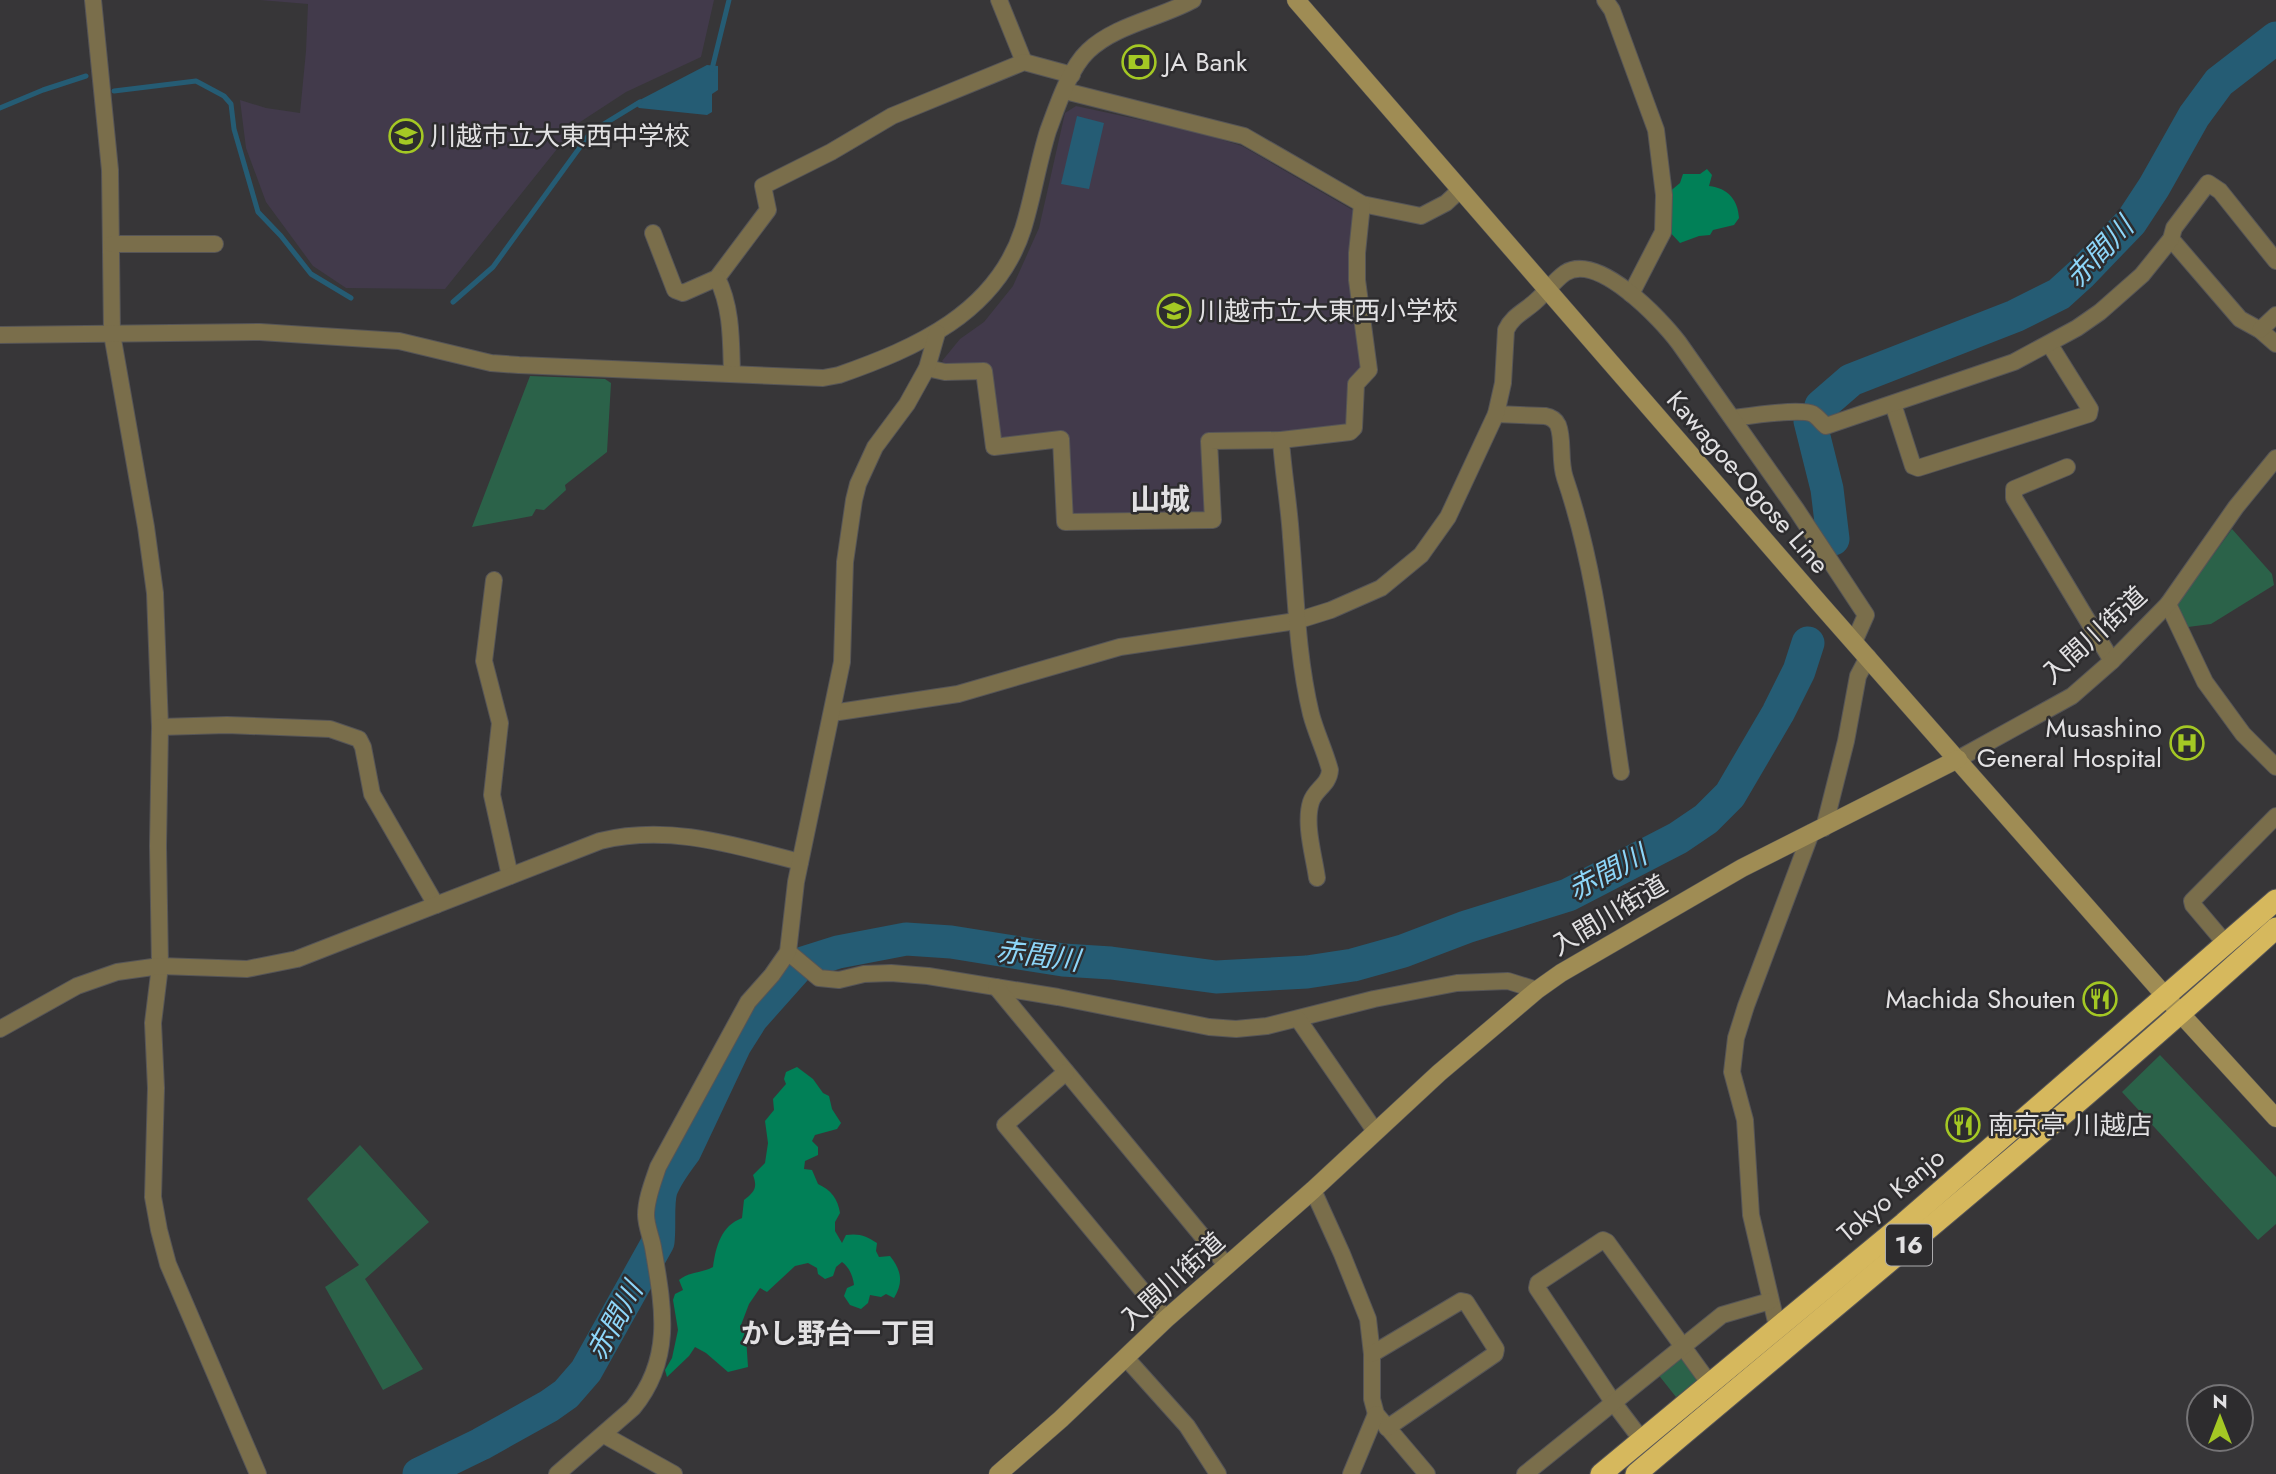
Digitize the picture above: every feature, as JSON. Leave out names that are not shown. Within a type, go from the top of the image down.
[{"type":"highway","name":"Tokyo Kanjo","points":[[1601,1474],[1904,1223],[2276,900]]},
{"type":"highway","name":"Tokyo Kanjo","points":[[1636,1474],[2181,1014],[2276,928]]},
{"type":"main road","name":"Kawagoe-Ogose Line","points":[[1296,0],[1546,291],[2165,996],[2276,1118]]},
{"type":"main road","name":"入間川街道","points":[[1003,1473],[1166,1319],[1484,1034],[1537,990],[1672,907],[1958,759]]},
{"type":"street","points":[[93,0],[110,170],[112,334],[155,593],[159,727],[160,966],[153,1023],[156,1088],[153,1197],[159,1230],[183,1304],[258,1474]]},
{"type":"street","points":[[999,0],[1024,62]]},
{"type":"street","points":[[0,335],[260,332],[398,341],[491,363],[823,378],[839,375],[937,333],[975,306],[1015,250],[1058,104],[1072,75],[1088,51],[1100,42],[1193,0]]},
{"type":"street","points":[[1605,0],[1612,10],[1656,130],[1664,195],[1663,232],[1631,294]]},
{"type":"street","points":[[653,233],[677,292],[683,293],[717,278],[768,210],[763,186],[831,152],[892,116],[1024,62],[1072,75]]},
{"type":"street","points":[[1065,91],[1244,136],[1362,204],[1421,216],[1446,203],[1460,190]]},
{"type":"street","points":[[1733,418],[1803,412],[1812,414],[1826,426],[2014,362],[2050,345],[2100,312],[2127,289],[2171,239],[2174,228],[2208,183],[2220,191],[2276,261]]},
{"type":"street","points":[[927,368],[945,372],[984,371],[995,447],[1061,439],[1065,522],[1213,520],[1209,441],[1281,440],[1350,432],[1354,428],[1356,384],[1369,370],[1357,280],[1362,204]]},
{"type":"street","points":[[2171,239],[2241,319],[2276,344]]},
{"type":"street","points":[[112,244],[215,244]]},
{"type":"street","points":[[832,713],[958,694],[1120,647],[1296,621],[1331,610],[1381,588],[1421,555],[1448,517],[1496,414],[1503,383],[1506,330],[1517,315],[1534,303],[1565,273],[1587,270],[1631,294],[1663,321],[1733,418],[1866,615],[1854,642]]},
{"type":"street","points":[[717,278],[726,299],[729,317],[732,374]]},
{"type":"street","points":[[2260,330],[2276,315]]},
{"type":"street","points":[[937,333],[927,368],[907,404],[875,447],[858,484],[848,539],[842,662],[800,862],[799,960],[820,978],[839,980],[864,974],[891,973],[996,987],[1209,1027],[1236,1029],[1267,1026],[1374,999],[1484,980],[1508,981],[1537,990]]},
{"type":"street","points":[[1893,404],[1913,466],[1918,468],[2089,414],[2090,409],[2050,345]]},
{"type":"street","points":[[1496,414],[1545,416],[1552,418],[1559,428],[1565,477],[1584,540],[1620,772]]},
{"type":"street","points":[[1281,440],[1296,621],[1310,712],[1330,770],[1330,778],[1314,794],[1310,803],[1309,822],[1317,878]]},
{"type":"street","name":"入間川街道","points":[[1958,759],[2072,696],[2112,661],[2168,604],[2236,507],[2276,458]]},
{"type":"street","points":[[2067,467],[2014,489],[2014,498],[2112,661]]},
{"type":"street","points":[[494,580],[484,661],[500,723],[492,795],[510,876]]},
{"type":"street","points":[[2168,604],[2205,682],[2244,734],[2276,767]]},
{"type":"street","points":[[1777,1326],[1751,1215],[1745,1121],[1732,1072],[1735,1038],[1818,831],[1846,741],[1858,676],[1868,657]]},
{"type":"street","points":[[159,727],[227,725],[330,729],[359,739],[375,801],[436,905]]},
{"type":"street","points":[[2226,944],[2192,901],[2276,816]]},
{"type":"street","points":[[0,1029],[77,986],[117,972],[160,966],[247,969],[297,959],[600,841],[640,833],[670,834],[705,838],[800,862]]},
{"type":"street","points":[[557,1474],[604,1435],[641,1398],[659,1358],[663,1329],[663,1307],[646,1215],[658,1167],[748,1002],[772,975],[799,960]]},
{"type":"street","points":[[996,987],[1227,1266]]},
{"type":"street","points":[[1298,1019],[1375,1131]]},
{"type":"street","points":[[1066,1072],[1005,1125],[1166,1319]]},
{"type":"street","points":[[1313,1190],[1368,1319],[1372,1354],[1372,1399],[1376,1414],[1427,1474]]},
{"type":"street","points":[[1641,1439],[1537,1288],[1538,1283],[1602,1240],[1607,1242],[1710,1384]]},
{"type":"street","points":[[1372,1354],[1461,1301],[1466,1302],[1496,1349],[1495,1354],[1387,1429]]},
{"type":"street","points":[[1525,1474],[1722,1315],[1770,1301]]},
{"type":"street","points":[[1126,1358],[1186,1426],[1218,1474]]},
{"type":"street","points":[[1351,1474],[1376,1414]]},
{"type":"street","points":[[604,1435],[674,1474]]},
{"type":"shaded area","name":"川越市立大東西中学校","points":[[260,0],[714,0],[701,57],[626,92],[577,124],[445,289],[346,288],[313,266],[266,202],[246,148],[240,100],[266,108],[300,113],[308,4]]},
{"type":"shaded area","name":"川越市立大東西小学校","points":[[1076,106],[1197,132],[1242,146],[1356,212],[1362,366],[1358,371],[1351,420],[1345,427],[1271,435],[1206,434],[1207,509],[1203,515],[1070,516],[1065,434],[998,442],[989,367],[950,367],[942,361],[960,339],[984,322],[1013,286],[1039,228],[1065,113]]},
{"type":"green space","points":[[1707,169],[1712,175],[1709,186],[1722,189],[1731,196],[1737,206],[1739,218],[1734,225],[1680,243],[1667,229],[1668,193],[1680,183],[1683,174],[1700,174]]},
{"type":"green space","points":[[530,376],[605,379],[611,383],[607,452],[565,485],[566,490],[544,510],[536,509],[532,516],[472,527]]},
{"type":"green space","points":[[2232,529],[2272,574],[2274,585],[2211,624],[2188,627],[2176,606]]},
{"type":"green space","points":[[2160,1055],[2276,1177],[2276,1224],[2258,1240],[2122,1092]]},
{"type":"green space","points":[[797,1067],[829,1096],[832,1109],[841,1123],[837,1129],[815,1135],[812,1141],[818,1147],[818,1155],[805,1161],[804,1169],[812,1170],[818,1184],[836,1199],[840,1213],[835,1222],[835,1231],[842,1243],[846,1235],[863,1236],[877,1243],[876,1251],[879,1257],[890,1256],[900,1276],[897,1292],[894,1298],[886,1294],[881,1297],[870,1295],[868,1303],[861,1309],[850,1305],[844,1296],[847,1288],[854,1285],[847,1266],[842,1262],[836,1267],[833,1276],[825,1279],[818,1274],[817,1268],[808,1263],[795,1266],[767,1292],[760,1288],[749,1304],[741,1325],[746,1337],[748,1367],[728,1372],[695,1347],[667,1377],[665,1370],[672,1358],[678,1330],[673,1300],[675,1294],[683,1290],[679,1280],[713,1267],[724,1231],[742,1218],[744,1200],[755,1187],[753,1175],[765,1163],[768,1143],[765,1121],[774,1110],[773,1099],[786,1084],[786,1072]]},
{"type":"green space","points":[[360,1145],[429,1222],[365,1279],[423,1369],[383,1390],[325,1287],[359,1265],[307,1199]]},
{"type":"green space","points":[[1680,1355],[1699,1380],[1676,1397],[1657,1373]]},
{"type":"water","points":[[707,65],[718,66],[718,90],[712,94],[712,112],[707,115],[639,108],[634,103]]},
{"type":"water","points":[[1077,116],[1104,123],[1089,189],[1061,184]]},
{"type":"waterway","points":[[712,69],[729,0]]},
{"type":"waterway","name":"赤間川","points":[[1821,406],[1851,380],[2015,316],[2059,294],[2131,222],[2194,116],[2219,82],[2276,38]]},
{"type":"waterway","points":[[0,108],[86,76]]},
{"type":"waterway","points":[[114,91],[196,81],[224,96],[231,104],[234,129],[258,212],[311,274],[351,298]]},
{"type":"waterway","points":[[453,302],[493,267],[591,132],[640,102]]},
{"type":"waterway","name":"赤間川","points":[[1810,421],[1827,489],[1833,539]]},
{"type":"waterway","name":"赤間川","points":[[419,1474],[481,1444],[549,1406],[566,1394],[586,1371],[658,1242],[661,1190],[685,1151],[735,1045],[752,1018],[800,964],[838,952],[906,939],[951,942],[1063,960],[1111,963],[1216,977],[1307,972],[1353,965],[1403,951],[1466,927],[1568,895],[1678,838],[1706,819],[1730,795],[1778,713],[1799,671],[1808,643]]},
{"type":"place","name":"JA Bank","points":[[1139,62]]},
{"type":"place","name":"川越市立大東西中学校","points":[[406,136]]},
{"type":"place","name":"川越市立大東西小学校","points":[[1174,311]]},
{"type":"place","name":"Musashino General Hospital","points":[[2187,743]]},
{"type":"place","name":"Machida Shouten","points":[[2100,999]]},
{"type":"place","name":"南京亭 川越店","points":[[1963,1125]]},
{"type":"district","name":"山城","points":[[1160,500]]},
{"type":"district","name":"かし野台一丁目","points":[[839,1333]]}]
